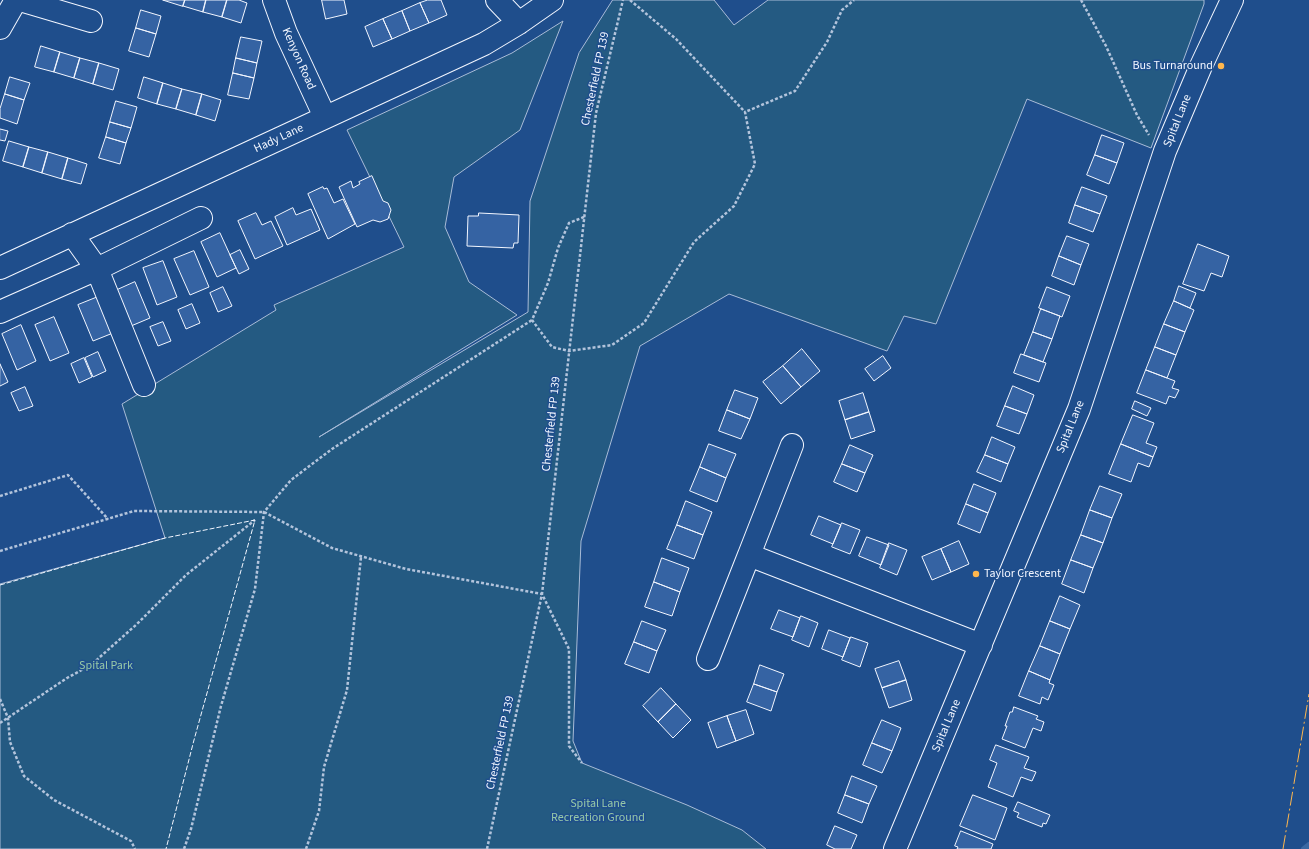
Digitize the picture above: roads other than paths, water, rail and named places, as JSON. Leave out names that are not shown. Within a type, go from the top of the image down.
[{"type":"street","points":[[0,28],[16,0]]},
{"type":"street","points":[[20,0],[91,21]]},
{"type":"street","name":"Kenyon Road","points":[[274,0],[286,33],[325,117]]},
{"type":"street","points":[[497,0],[519,23]]},
{"type":"street","name":"Hady Lane","points":[[2,263],[72,234],[484,44],[519,23],[552,0]]},
{"type":"street","name":"Spital Lane","points":[[895,849],[1079,409],[1165,151],[1201,66],[1232,0]]},
{"type":"street","points":[[0,312],[97,269],[201,218]]},
{"type":"street","points":[[72,234],[97,269],[144,385]]},
{"type":"street","points":[[708,659],[792,445]]},
{"type":"street","points":[[749,555],[981,645]]},
{"type":"waterway","points":[[1304,849],[1309,845]]},
{"type":"place","name":"Bus Turnaround","points":[[1221,66]]},
{"type":"place","name":"Taylor Crescent","points":[[976,574]]},
{"type":"park label","name":"Spital Park","points":[[106,666]]},
{"type":"park label","name":"Spital Lane Recreation Ground","points":[[598,811]]}]
